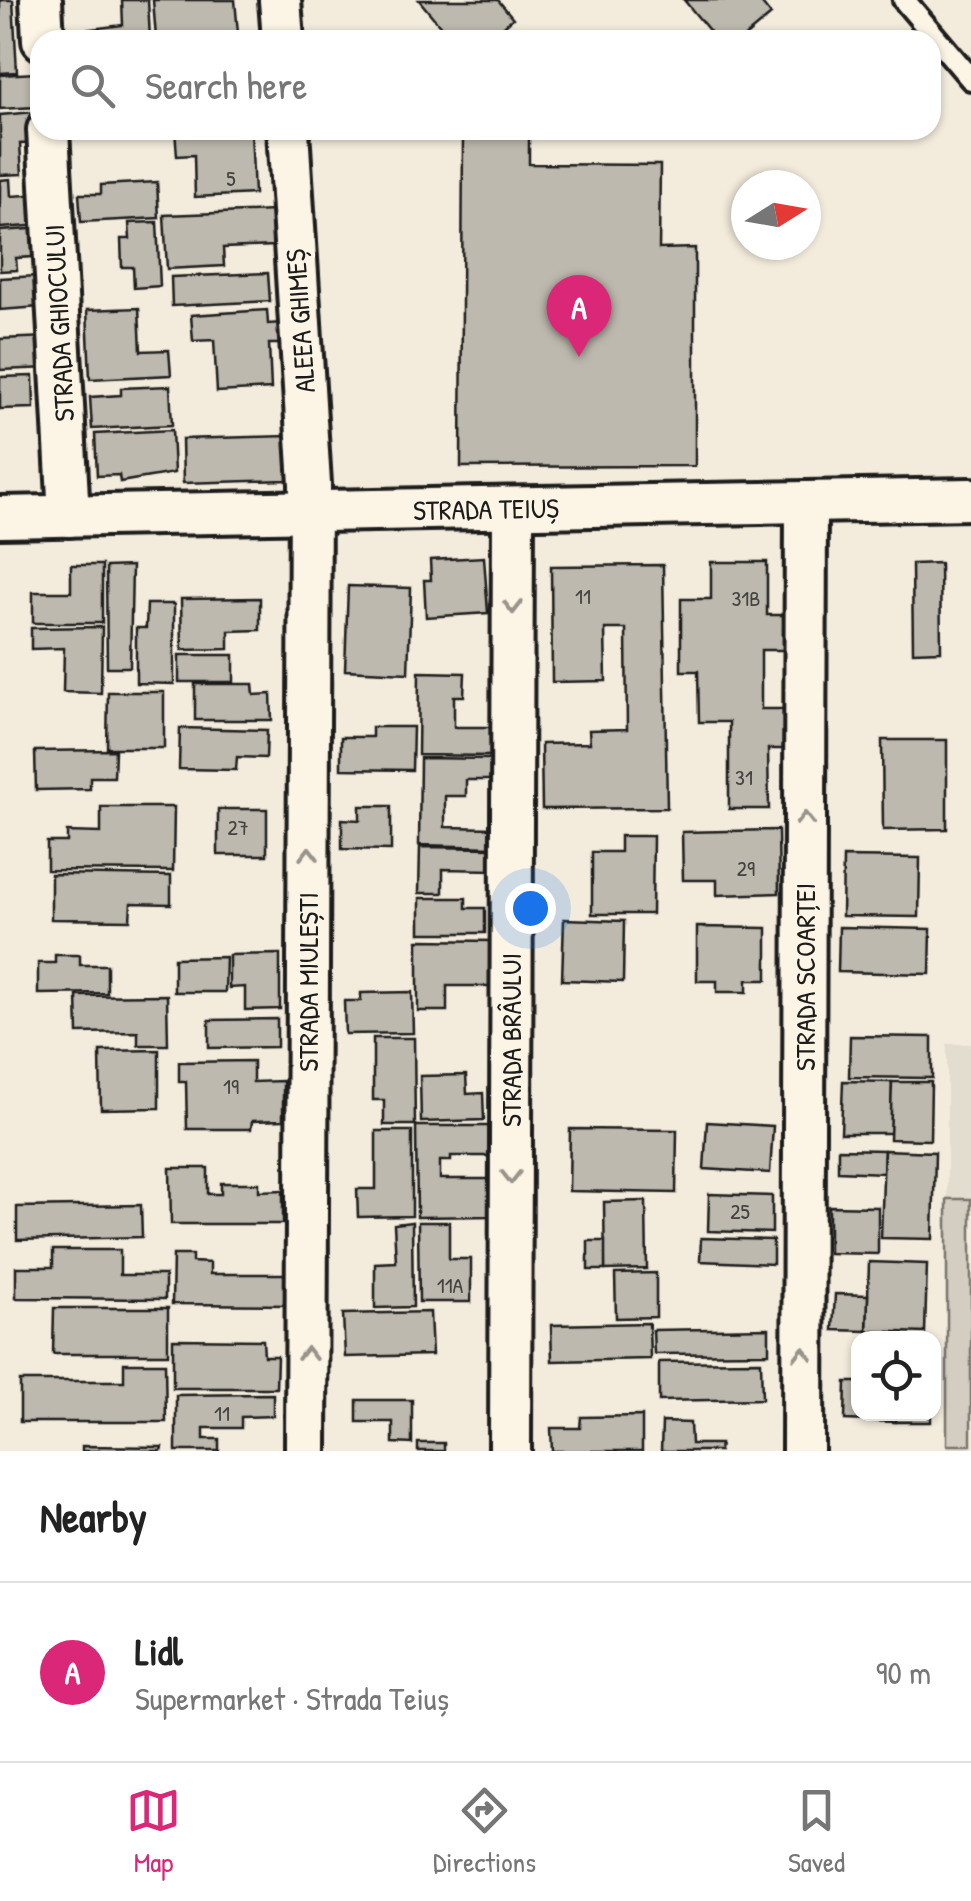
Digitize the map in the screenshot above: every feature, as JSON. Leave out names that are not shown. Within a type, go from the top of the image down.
[{"type":"street","points":[[41,0],[43,30]]},
{"type":"street","points":[[280,0],[282,30]]},
{"type":"street","name":"STRADA GHIOCULUI","points":[[49,140],[69,516]]},
{"type":"street","name":"ALEEA GHIMEȘ","points":[[289,140],[310,512]]},
{"type":"street","name":"STRADA TEIUȘ","points":[[0,517],[971,499]]},
{"type":"street","name":"STRADA SCOARȚEI","points":[[803,1451],[806,502]]},
{"type":"street","name":"STRADA BRÂULUI","points":[[510,1451],[513,509]]},
{"type":"street","name":"STRADA MIULEȘTI","points":[[306,1451],[310,512]]},
{"type":"lane","points":[[904,0],[930,30]]},
{"type":"lane","points":[[941,43],[971,78]]},
{"type":"shaded area","points":[[947,1044],[971,1044],[971,1451],[947,1451]]},
{"type":"shaded area","points":[[947,1199],[971,1199],[971,1445],[947,1445]]},
{"type":"building","points":[[0,0],[13,0],[17,72],[0,73]]},
{"type":"building","points":[[122,0],[148,0],[150,30],[82,30],[123,25]]},
{"type":"building","points":[[153,0],[235,0],[238,30],[155,30]]},
{"type":"building","points":[[419,0],[498,0],[513,18],[499,30],[444,30]]},
{"type":"building","points":[[684,0],[759,0],[771,15],[753,30],[709,30]]},
{"type":"building","points":[[30,73],[30,107],[0,109],[0,75]]},
{"type":"building","points":[[30,112],[30,140],[37,143],[20,144],[22,174],[0,175],[0,115]]},
{"type":"building","points":[[176,140],[251,140],[254,194],[195,197],[194,155],[177,156]]},
{"type":"building","points":[[463,140],[529,140],[529,164],[660,165],[659,249],[695,248],[695,466],[461,467]]},
{"type":"building","points":[[10,179],[11,196],[43,194],[44,225],[0,228],[0,180]]},
{"type":"building","points":[[157,182],[159,218],[81,222],[79,194],[101,194],[101,185]]},
{"type":"building","points":[[274,211],[275,246],[223,248],[224,266],[167,269],[164,215]]},
{"type":"building","points":[[157,222],[160,286],[134,288],[133,267],[122,267],[121,239],[130,239],[129,223]]},
{"type":"building","points":[[45,228],[46,247],[34,247],[34,257],[16,258],[17,270],[0,271],[0,231]]},
{"type":"building","points":[[268,273],[270,301],[172,306],[171,277]]},
{"type":"building","points":[[38,276],[40,307],[0,310],[0,278]]},
{"type":"building","points":[[139,308],[141,351],[169,350],[171,375],[90,379],[87,310]]},
{"type":"building","points":[[267,310],[268,324],[281,323],[282,344],[269,344],[271,389],[217,392],[214,340],[193,341],[191,315]]},
{"type":"building","points":[[48,337],[50,368],[0,370],[0,339]]},
{"type":"building","points":[[33,376],[34,408],[0,409],[0,377]]},
{"type":"building","points":[[170,386],[172,425],[92,429],[90,397],[121,395],[121,388]]},
{"type":"building","points":[[172,430],[174,473],[120,482],[119,475],[97,476],[95,434]]},
{"type":"building","points":[[288,436],[289,480],[183,483],[182,439]]},
{"type":"building","points":[[484,557],[488,613],[426,617],[424,580],[431,580],[430,560]]},
{"type":"building","points":[[711,562],[767,562],[767,615],[784,615],[784,650],[761,650],[761,709],[791,709],[791,749],[768,749],[769,809],[729,809],[729,722],[699,722],[698,671],[681,671],[681,599],[711,599]]},
{"type":"building","points":[[940,563],[941,651],[913,652],[912,564]]},
{"type":"building","points":[[71,565],[102,565],[102,623],[33,623],[33,592],[71,592]]},
{"type":"building","points":[[663,565],[667,808],[542,809],[541,744],[590,743],[589,730],[627,729],[626,629],[605,629],[606,681],[552,682],[551,566]]},
{"type":"building","points":[[132,566],[130,667],[107,667],[106,567]]},
{"type":"building","points":[[348,586],[411,588],[408,673],[345,670]]},
{"type":"building","points":[[260,598],[260,630],[229,631],[229,649],[182,650],[181,599]]},
{"type":"building","points":[[147,604],[174,604],[174,684],[136,683],[136,628],[146,628]]},
{"type":"building","points":[[102,627],[101,693],[63,692],[64,648],[31,649],[31,628]]},
{"type":"building","points":[[179,655],[234,655],[234,682],[179,682]]},
{"type":"building","points":[[419,672],[465,673],[464,696],[454,696],[454,727],[493,727],[492,756],[418,755]]},
{"type":"building","points":[[195,684],[253,684],[254,695],[271,694],[272,720],[195,720]]},
{"type":"building","points":[[108,692],[164,692],[164,748],[107,748]]},
{"type":"building","points":[[372,727],[413,727],[412,770],[341,769],[341,737],[372,737]]},
{"type":"building","points":[[180,728],[267,730],[266,758],[237,757],[236,770],[179,769]]},
{"type":"building","points":[[882,740],[947,740],[947,829],[883,830]]},
{"type":"building","points":[[115,750],[114,777],[90,777],[90,789],[36,790],[35,751]]},
{"type":"building","points":[[420,758],[490,759],[490,780],[466,780],[466,796],[445,796],[445,827],[494,828],[494,847],[419,845]]},
{"type":"building","points":[[360,806],[391,806],[391,850],[342,849],[342,819],[360,820]]},
{"type":"building","points":[[101,807],[174,807],[173,871],[47,870],[47,842],[67,842],[67,832],[101,833]]},
{"type":"building","points":[[218,809],[267,809],[267,855],[218,855]]},
{"type":"building","points":[[778,830],[779,893],[717,895],[717,880],[683,880],[682,832]]},
{"type":"building","points":[[620,836],[653,836],[652,914],[592,914],[592,852],[620,852]]},
{"type":"building","points":[[420,847],[494,848],[493,870],[443,869],[443,893],[419,893]]},
{"type":"building","points":[[843,857],[920,858],[919,917],[842,916]]},
{"type":"building","points":[[51,874],[171,876],[171,904],[131,903],[130,920],[51,919]]},
{"type":"building","points":[[420,898],[466,898],[466,908],[485,908],[485,933],[420,933]]},
{"type":"building","points":[[564,919],[624,921],[623,982],[562,980]]},
{"type":"building","points":[[697,927],[767,928],[767,980],[747,980],[747,992],[717,992],[717,981],[697,981]]},
{"type":"building","points":[[839,927],[931,929],[930,974],[838,972]]},
{"type":"building","points":[[418,940],[493,941],[494,986],[447,986],[447,1011],[418,1011]]},
{"type":"building","points":[[280,954],[280,1009],[245,1010],[245,987],[229,988],[229,955]]},
{"type":"building","points":[[55,955],[80,955],[80,965],[107,965],[107,993],[38,994],[38,963],[55,963]]},
{"type":"building","points":[[226,957],[225,992],[174,992],[174,958]]},
{"type":"building","points":[[412,992],[413,1033],[345,1034],[344,1001],[361,1001],[361,993]]},
{"type":"building","points":[[167,995],[168,1045],[138,1045],[138,1032],[78,1033],[77,996]]},
{"type":"building","points":[[277,1019],[277,1047],[209,1048],[209,1020]]},
{"type":"building","points":[[850,1036],[932,1037],[932,1078],[849,1077]]},
{"type":"building","points":[[373,1038],[414,1038],[415,1125],[384,1125],[384,1100],[373,1100]]},
{"type":"building","points":[[159,1050],[159,1108],[101,1109],[100,1051]]},
{"type":"building","points":[[253,1061],[253,1082],[283,1081],[283,1120],[252,1121],[251,1129],[187,1129],[186,1082],[179,1082],[179,1062]]},
{"type":"building","points":[[466,1075],[467,1094],[483,1093],[484,1120],[421,1122],[420,1076]]},
{"type":"building","points":[[843,1081],[892,1082],[891,1133],[841,1133]]},
{"type":"building","points":[[892,1082],[931,1082],[930,1140],[890,1139]]},
{"type":"building","points":[[707,1122],[773,1126],[770,1173],[704,1169]]},
{"type":"building","points":[[416,1126],[491,1126],[491,1156],[451,1156],[451,1161],[440,1161],[440,1179],[490,1179],[491,1216],[417,1217]]},
{"type":"building","points":[[570,1129],[677,1130],[676,1193],[569,1191]]},
{"type":"building","points":[[376,1131],[412,1131],[412,1216],[358,1217],[357,1189],[376,1189]]},
{"type":"building","points":[[838,1149],[884,1150],[883,1173],[838,1171]]},
{"type":"building","points":[[884,1150],[935,1152],[933,1239],[881,1238]]},
{"type":"building","points":[[170,1168],[208,1168],[208,1194],[221,1194],[221,1183],[259,1183],[259,1191],[283,1190],[283,1224],[171,1224]]},
{"type":"building","points":[[709,1194],[772,1196],[772,1233],[708,1231]]},
{"type":"building","points":[[646,1201],[647,1269],[605,1270],[604,1202]]},
{"type":"building","points":[[141,1205],[142,1237],[17,1240],[17,1207]]},
{"type":"building","points":[[829,1206],[878,1207],[878,1254],[829,1253]]},
{"type":"building","points":[[412,1222],[413,1307],[375,1308],[375,1263],[396,1262],[394,1224]]},
{"type":"building","points":[[418,1222],[449,1222],[449,1259],[471,1259],[471,1302],[419,1302]]},
{"type":"building","points":[[701,1238],[773,1240],[773,1264],[700,1261]]},
{"type":"building","points":[[588,1241],[605,1241],[605,1270],[588,1270]]},
{"type":"building","points":[[53,1250],[120,1250],[120,1275],[165,1275],[165,1299],[16,1298],[16,1267],[53,1267]]},
{"type":"building","points":[[173,1255],[192,1255],[192,1262],[210,1263],[210,1274],[287,1274],[287,1305],[172,1304]]},
{"type":"building","points":[[869,1262],[927,1264],[925,1331],[867,1331]]},
{"type":"building","points":[[656,1273],[656,1317],[616,1318],[615,1274]]},
{"type":"building","points":[[835,1294],[868,1295],[867,1331],[833,1330]]},
{"type":"building","points":[[54,1308],[168,1308],[168,1354],[53,1354]]},
{"type":"building","points":[[430,1312],[432,1355],[345,1357],[343,1314]]},
{"type":"building","points":[[649,1323],[650,1359],[552,1361],[551,1325]]},
{"type":"building","points":[[769,1328],[769,1353],[654,1354],[653,1330]]},
{"type":"building","points":[[173,1339],[263,1340],[264,1356],[277,1356],[276,1388],[173,1388]]},
{"type":"building","points":[[761,1361],[762,1399],[659,1401],[659,1362]]},
{"type":"building","points":[[124,1363],[165,1363],[166,1422],[20,1422],[20,1381],[124,1381]]},
{"type":"building","points":[[846,1382],[851,1382],[851,1420],[845,1420]]},
{"type":"building","points":[[273,1394],[273,1416],[241,1417],[241,1428],[204,1428],[204,1439],[219,1439],[219,1451],[176,1451],[176,1395]]},
{"type":"building","points":[[357,1400],[412,1400],[412,1444],[393,1443],[393,1422],[357,1422]]},
{"type":"building","points":[[642,1416],[642,1451],[552,1451],[551,1428],[580,1428],[581,1417]]},
{"type":"building","points":[[662,1422],[690,1423],[691,1444],[720,1444],[719,1451],[661,1451]]},
{"type":"building","points":[[418,1443],[444,1443],[444,1451],[418,1451]]},
{"type":"building","points":[[82,1446],[162,1447],[161,1451],[82,1451]]},
{"type":"place","name":"Lidl","points":[[579,357]]}]
